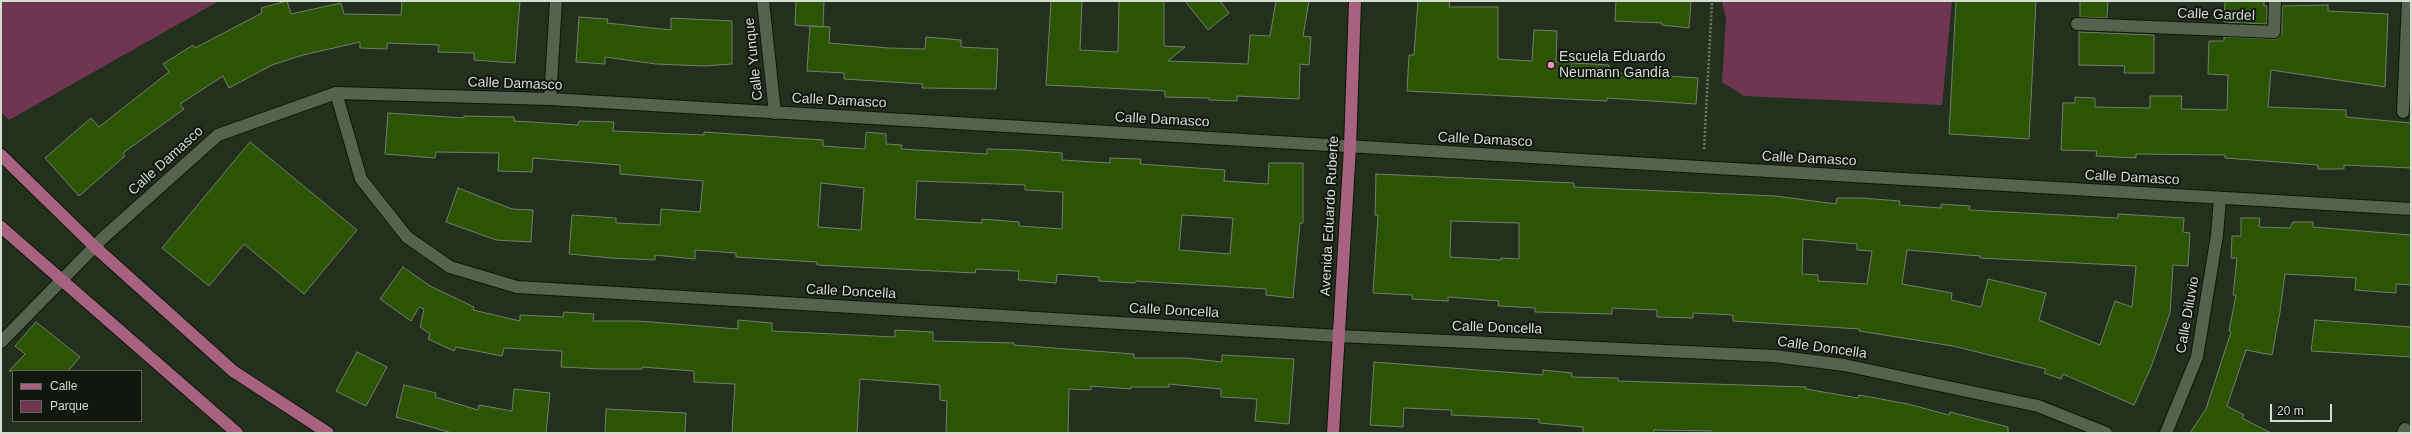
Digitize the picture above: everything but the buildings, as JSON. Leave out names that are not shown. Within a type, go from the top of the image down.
[{"type":"main road","name":"Avenida Eduardo Ruberte","points":[[1333,433],[1350,146],[1355,1]]},
{"type":"main road","points":[[1,155],[94,247],[233,371],[328,433]]},
{"type":"main road","points":[[1,227],[237,433]]},
{"type":"street","points":[[550,99],[556,1]]},
{"type":"street","name":"Calle Yunque","points":[[763,1],[775,113]]},
{"type":"street","name":"Calle Gardel","points":[[2077,24],[2274,32],[2275,1]]},
{"type":"street","points":[[2403,112],[2408,1]]},
{"type":"street","name":"Calle Damasco","points":[[1,342],[94,247],[218,135],[336,93],[550,99],[2411,209]]},
{"type":"street","name":"Calle Doncella","points":[[336,93],[361,179],[407,237],[450,267],[517,287],[1338,336],[1774,356],[1888,373],[2038,406],[2106,433]]},
{"type":"street","name":"Calle Diluvio","points":[[2166,433],[2197,357],[2217,235],[2220,198]]},
{"type":"path","points":[[1704,149],[1712,1]]},
{"type":"green space","points":[[1,1],[219,1],[9,120],[1,112]]},
{"type":"green space","points":[[1722,1],[1952,1],[1942,105],[1744,96],[1722,82],[1726,19]]},
{"type":"place","name":"Escuela Eduardo Neumann Gandía","points":[[1551,65]]}]
